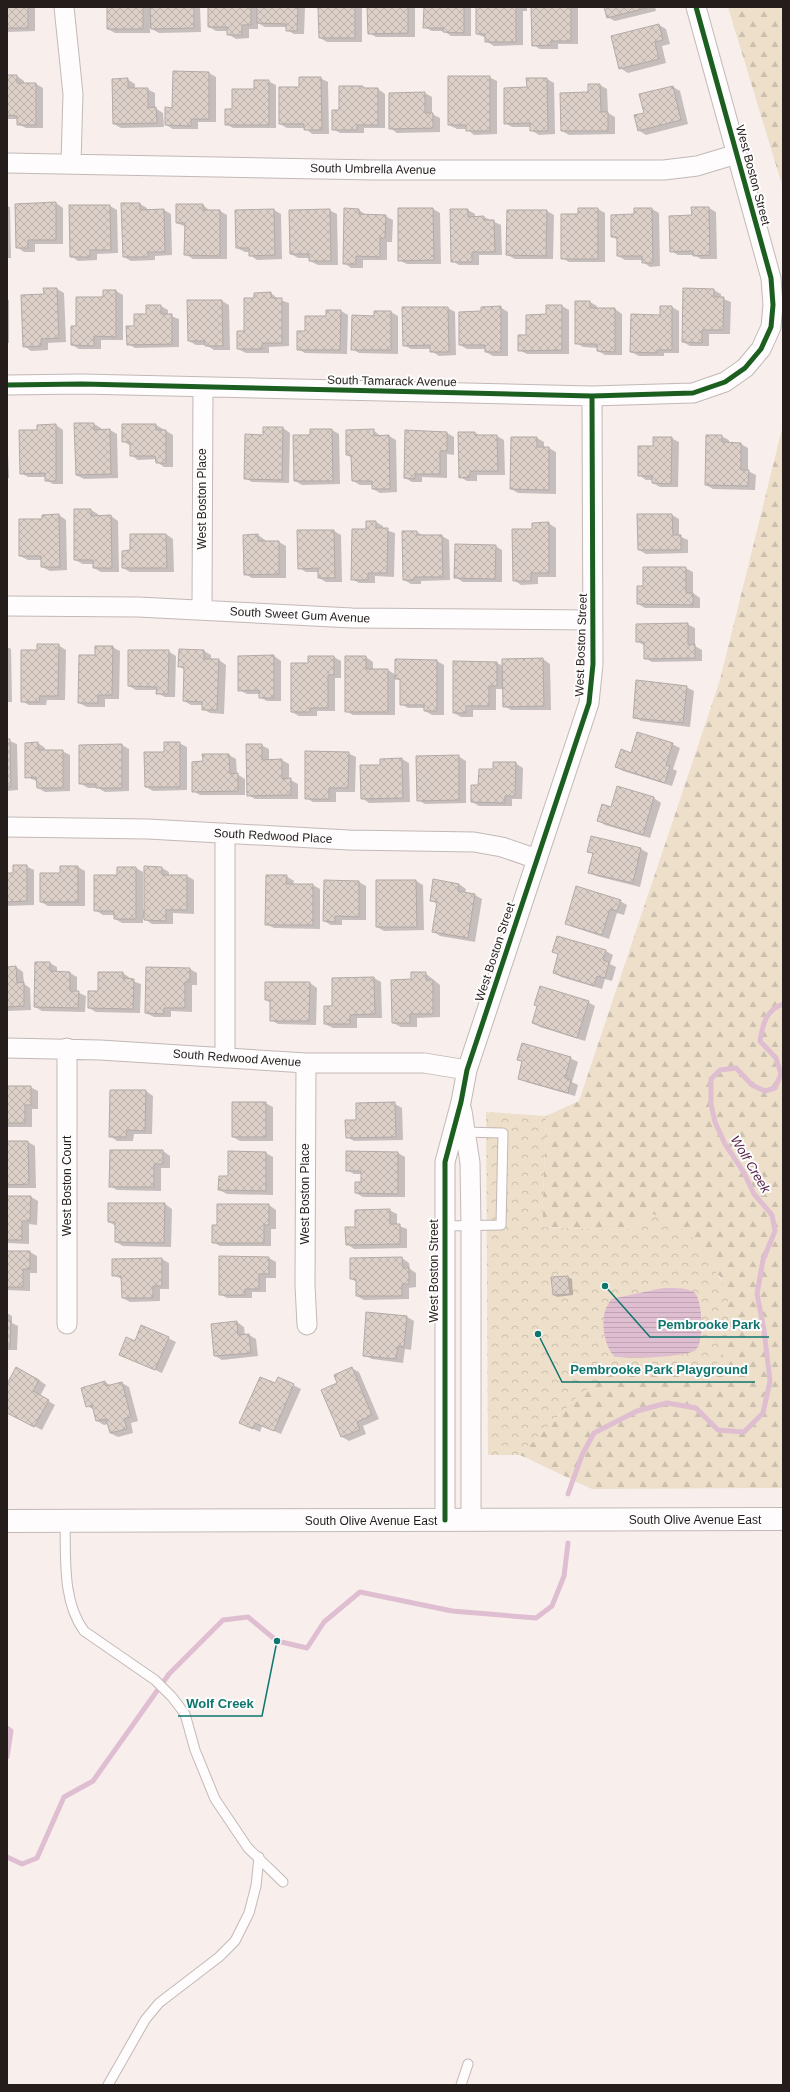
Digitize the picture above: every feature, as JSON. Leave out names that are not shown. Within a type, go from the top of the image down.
[{"type":"street","points":[[64,7],[73,94],[71,163]]},
{"type":"street","name":"West Boston Street","points":[[696,7],[771,278],[774,305],[772,327],[761,349]]},
{"type":"street","name":"South Umbrella Avenue","points":[[7,164],[71,163],[382,170],[664,170],[697,166],[737,154]]},
{"type":"street","name":"South Tamarack Avenue","points":[[7,384],[82,384],[592,396],[678,395],[700,391],[725,382],[746,368],[761,349]]},
{"type":"street","name":"West Boston Place","points":[[202,610],[203,388]]},
{"type":"street","name":"West Boston Street","points":[[445,1520],[445,1162],[459,1132],[461,1102],[467,1070],[537,858],[577,743],[589,703],[592,664],[592,396]]},
{"type":"street","name":"South Sweet Gum Avenue","points":[[7,606],[123,607],[352,618],[592,620]]},
{"type":"street","name":"South Redwood Place","points":[[7,826],[126,828],[349,840],[474,842],[502,847],[537,858]]},
{"type":"street","points":[[225,833],[225,1058]]},
{"type":"street","name":"South Redwood Avenue","points":[[7,1048],[67,1048],[306,1063],[424,1062],[467,1070]]},
{"type":"street","name":"West Boston Court","points":[[67,1048],[67,1324]]},
{"type":"street","name":"West Boston Place","points":[[306,1063],[305,1285],[307,1325]]},
{"type":"street","name":"West Boston Street","points":[[459,1132],[470,1163],[471,1520]]},
{"type":"street","name":"South Olive Avenue East","points":[[7,1522],[783,1519]]},
{"type":"lane","points":[[444,1226],[500,1225],[503,1133],[459,1132]]},
{"type":"lane","points":[[65,1522],[70,1600],[79,1624],[84,1631],[155,1680],[172,1697],[185,1714],[196,1750],[215,1799],[248,1848],[259,1857],[283,1882]]},
{"type":"lane","points":[[108,2085],[145,2020],[159,2003],[219,1957],[236,1941],[249,1913],[256,1886],[259,1857]]},
{"type":"lane","points":[[461,2085],[468,2064]]},
{"type":"green space","points":[[728,7],[783,7],[783,188]]},
{"type":"green space","points":[[783,425],[783,1488],[592,1489],[520,1455],[579,1395],[609,1375],[701,1371],[721,1278],[710,1265],[650,1212],[626,1230],[542,1227],[546,1116],[579,1101],[720,680]]},
{"type":"green space","points":[[486,1112],[546,1116],[542,1227],[626,1230],[650,1212],[689,1234],[695,1241],[712,1265],[722,1283],[727,1294],[728,1303],[728,1323],[725,1343],[723,1352],[714,1368],[701,1371],[609,1375],[579,1395],[520,1455],[488,1455]]},
{"type":"shaded area","points":[[663,1288],[687,1289],[694,1292],[697,1296],[702,1321],[698,1347],[694,1351],[677,1355],[615,1357],[606,1342],[603,1322],[605,1311],[611,1299]]},
{"type":"building","points":[[7,7],[28,7],[28,28],[7,28]]},
{"type":"building","points":[[107,7],[143,7],[143,29],[107,29]]},
{"type":"building","points":[[150,7],[194,7],[194,28],[151,29]]},
{"type":"building","points":[[208,7],[251,7],[251,25],[242,25],[242,35],[227,35],[227,27],[208,27]]},
{"type":"building","points":[[257,7],[298,7],[297,31],[286,31],[286,24],[257,23]]},
{"type":"building","points":[[318,7],[355,7],[355,38],[319,38]]},
{"type":"building","points":[[367,7],[408,7],[408,33],[368,34]]},
{"type":"building","points":[[424,7],[464,7],[464,33],[443,32],[443,28],[423,28]]},
{"type":"building","points":[[476,7],[516,7],[516,42],[485,42],[485,34],[476,34]]},
{"type":"building","points":[[531,7],[571,7],[571,41],[551,41],[551,45],[532,46]]},
{"type":"building","points":[[604,7],[650,7],[607,18]]},
{"type":"building","points":[[659,24],[663,40],[655,42],[659,59],[619,69],[611,36]]},
{"type":"building","points":[[173,71],[209,72],[209,119],[191,119],[191,126],[165,125],[165,107],[172,108]]},
{"type":"building","points":[[7,75],[17,75],[17,83],[36,83],[36,125],[17,125],[17,116],[7,115]]},
{"type":"building","points":[[448,76],[490,76],[490,131],[466,131],[466,125],[448,125]]},
{"type":"building","points":[[299,77],[321,77],[322,130],[304,130],[304,124],[279,124],[279,87],[299,87]]},
{"type":"building","points":[[128,78],[128,88],[148,88],[148,108],[156,107],[157,123],[113,124],[112,79]]},
{"type":"building","points":[[526,78],[547,78],[548,131],[530,131],[530,123],[504,124],[504,88],[527,87]]},
{"type":"building","points":[[254,80],[269,80],[269,125],[225,125],[225,109],[232,109],[232,89],[254,89]]},
{"type":"building","points":[[588,84],[600,84],[601,112],[608,112],[608,131],[561,131],[560,93],[588,92]]},
{"type":"building","points":[[339,86],[363,86],[363,88],[378,88],[378,125],[357,125],[357,130],[332,130],[332,110],[339,110]]},
{"type":"building","points":[[673,86],[681,120],[638,131],[634,115],[644,113],[639,94]]},
{"type":"building","points":[[425,92],[425,113],[433,113],[433,128],[389,129],[389,93]]},
{"type":"building","points":[[56,202],[56,240],[28,240],[28,248],[16,248],[15,204]]},
{"type":"building","points":[[121,203],[140,203],[140,210],[164,209],[165,252],[148,252],[148,257],[123,257]]},
{"type":"building","points":[[176,204],[203,204],[203,210],[220,210],[220,256],[184,255],[185,223],[176,223]]},
{"type":"building","points":[[69,205],[110,205],[111,250],[90,250],[90,257],[70,257]]},
{"type":"building","points":[[691,207],[709,207],[710,255],[693,256],[693,251],[670,252],[669,216],[692,215]]},
{"type":"building","points":[[344,208],[359,209],[359,214],[386,215],[385,238],[380,238],[380,257],[356,256],[356,264],[343,264]]},
{"type":"building","points":[[398,208],[433,208],[434,260],[398,261]]},
{"type":"building","points":[[578,208],[598,208],[598,259],[561,259],[561,214],[578,214]]},
{"type":"building","points":[[634,208],[652,208],[653,263],[642,263],[642,256],[617,256],[617,237],[611,237],[611,215],[634,214]]},
{"type":"building","points":[[274,209],[275,255],[249,256],[249,248],[236,248],[235,210]]},
{"type":"building","points":[[330,209],[331,261],[309,261],[309,254],[290,254],[289,210]]},
{"type":"building","points":[[450,209],[468,209],[468,217],[484,216],[484,220],[494,220],[495,252],[472,252],[472,262],[451,262]]},
{"type":"building","points":[[507,210],[547,210],[546,256],[506,255]]},
{"type":"building","points":[[43,288],[57,288],[59,338],[41,339],[41,346],[23,347],[21,295],[44,294]]},
{"type":"building","points":[[683,288],[714,289],[714,297],[724,297],[723,330],[702,330],[702,343],[682,342]]},
{"type":"building","points":[[103,290],[116,290],[116,337],[94,336],[94,346],[71,345],[71,326],[76,326],[76,297],[103,297]]},
{"type":"building","points":[[271,292],[271,298],[282,298],[282,343],[262,343],[262,349],[237,349],[237,331],[244,331],[244,298],[254,298],[254,293]]},
{"type":"building","points":[[187,300],[222,300],[223,346],[205,346],[205,341],[188,341]]},
{"type":"building","points":[[575,301],[590,301],[590,308],[615,308],[615,352],[597,351],[597,344],[575,344]]},
{"type":"building","points":[[146,305],[161,305],[161,314],[172,314],[172,344],[127,345],[126,326],[134,326],[134,314],[146,314]]},
{"type":"building","points":[[546,305],[562,305],[562,350],[518,351],[518,335],[526,335],[526,315],[546,314]]},
{"type":"building","points":[[501,306],[501,352],[485,352],[485,345],[459,345],[459,312],[481,311],[481,307]]},
{"type":"building","points":[[660,306],[672,306],[672,350],[657,350],[657,353],[630,352],[631,314],[660,315]]},
{"type":"building","points":[[402,307],[448,307],[449,352],[430,352],[430,345],[403,346]]},
{"type":"building","points":[[326,310],[341,310],[340,350],[297,350],[297,331],[305,331],[305,316],[326,316]]},
{"type":"building","points":[[374,311],[391,311],[391,350],[351,350],[352,315],[374,316]]},
{"type":"building","points":[[74,423],[94,423],[94,430],[110,429],[111,474],[76,475]]},
{"type":"building","points":[[56,424],[56,481],[45,481],[45,473],[20,474],[19,430],[37,430],[37,425]]},
{"type":"building","points":[[122,424],[156,424],[156,430],[166,430],[166,463],[156,463],[155,456],[130,456],[130,442],[122,442]]},
{"type":"building","points":[[263,427],[283,427],[282,480],[244,479],[245,434],[263,435]]},
{"type":"building","points":[[310,429],[332,429],[333,481],[294,481],[293,435],[310,435]]},
{"type":"building","points":[[374,429],[374,436],[389,435],[390,489],[372,489],[372,481],[352,481],[351,455],[346,455],[346,430]]},
{"type":"building","points":[[405,430],[447,432],[447,451],[440,451],[440,474],[415,474],[415,479],[404,478]]},
{"type":"building","points":[[458,432],[475,432],[475,435],[497,435],[498,471],[470,471],[470,477],[459,478]]},
{"type":"building","points":[[706,435],[722,435],[722,442],[741,443],[741,470],[749,470],[748,486],[705,485]]},
{"type":"building","points":[[511,437],[537,437],[537,447],[549,447],[549,490],[510,489]]},
{"type":"building","points":[[653,437],[672,437],[671,484],[652,483],[652,476],[638,476],[638,446],[653,446]]},
{"type":"building","points":[[74,509],[91,509],[91,516],[111,515],[112,568],[93,568],[93,560],[74,560]]},
{"type":"building","points":[[59,514],[60,567],[41,567],[41,556],[19,556],[19,519],[42,519],[42,515]]},
{"type":"building","points":[[637,514],[672,514],[673,535],[681,535],[681,550],[638,550]]},
{"type":"building","points":[[366,521],[376,521],[376,528],[388,528],[387,573],[368,573],[368,580],[351,580],[352,529],[366,529]]},
{"type":"building","points":[[549,522],[549,573],[531,573],[531,581],[513,581],[512,529],[532,529],[532,523]]},
{"type":"building","points":[[297,530],[334,530],[335,578],[318,578],[318,568],[298,569]]},
{"type":"building","points":[[402,531],[417,531],[417,535],[442,535],[443,577],[414,577],[414,580],[403,580]]},
{"type":"building","points":[[130,534],[166,534],[167,568],[122,568],[122,551],[130,550]]},
{"type":"building","points":[[258,534],[258,541],[279,541],[279,574],[244,575],[243,535]]},
{"type":"building","points":[[455,544],[496,545],[495,579],[454,578]]},
{"type":"building","points":[[643,567],[686,567],[686,593],[693,593],[693,605],[637,604],[637,586],[643,586]]},
{"type":"building","points":[[688,623],[688,645],[695,644],[695,658],[644,659],[644,642],[636,642],[636,624]]},
{"type":"building","points":[[37,644],[59,644],[58,696],[40,696],[39,702],[21,702],[21,650],[37,650]]},
{"type":"building","points":[[95,646],[113,646],[112,695],[98,695],[98,703],[78,703],[79,655],[95,655]]},
{"type":"building","points":[[179,649],[204,650],[204,659],[219,659],[217,710],[202,710],[202,702],[183,701],[184,667],[178,667]]},
{"type":"building","points":[[128,650],[169,650],[168,694],[156,694],[157,687],[128,686]]},
{"type":"building","points":[[274,655],[274,698],[259,698],[259,690],[238,691],[238,656]]},
{"type":"building","points":[[308,656],[334,656],[334,675],[328,675],[328,708],[310,708],[310,712],[291,712],[291,663],[308,663]]},
{"type":"building","points":[[345,656],[366,656],[366,669],[388,669],[388,712],[345,712]]},
{"type":"building","points":[[543,658],[544,706],[503,707],[502,659]]},
{"type":"building","points":[[395,659],[437,660],[437,711],[424,711],[424,705],[400,705],[400,679],[395,679]]},
{"type":"building","points":[[453,661],[497,662],[497,686],[489,686],[489,706],[466,706],[466,713],[453,713]]},
{"type":"building","points":[[636,680],[687,686],[683,723],[633,718]]},
{"type":"building","points":[[637,732],[673,743],[666,765],[670,766],[665,783],[615,767],[621,749],[631,753]]},
{"type":"building","points":[[7,739],[10,739],[11,787],[7,787]]},
{"type":"building","points":[[38,742],[38,750],[63,750],[63,788],[37,788],[36,777],[25,778],[25,743]]},
{"type":"building","points":[[164,742],[180,742],[180,787],[145,787],[144,752],[164,752]]},
{"type":"building","points":[[122,744],[122,788],[96,788],[96,784],[79,784],[79,745]]},
{"type":"building","points":[[246,744],[262,744],[262,760],[282,759],[282,779],[291,778],[291,795],[247,796]]},
{"type":"building","points":[[305,751],[349,752],[348,788],[329,788],[329,799],[305,799]]},
{"type":"building","points":[[202,754],[229,754],[230,774],[238,773],[238,791],[192,792],[192,762],[203,761]]},
{"type":"building","points":[[459,755],[459,800],[417,801],[416,756]]},
{"type":"building","points":[[402,758],[403,798],[361,799],[360,765],[380,765],[380,759]]},
{"type":"building","points":[[493,762],[516,762],[515,796],[505,796],[505,803],[471,802],[471,785],[478,785],[479,769],[493,769]]},
{"type":"building","points":[[617,786],[654,797],[643,835],[597,821],[602,804],[611,807]]},
{"type":"building","points":[[591,836],[641,848],[633,883],[588,873],[593,853],[587,852]]},
{"type":"building","points":[[13,865],[27,865],[27,901],[7,902],[7,873],[13,873]]},
{"type":"building","points":[[60,866],[78,866],[78,902],[40,902],[40,873],[60,873]]},
{"type":"building","points":[[144,866],[162,867],[162,875],[187,875],[187,910],[166,910],[166,921],[144,920]]},
{"type":"building","points":[[117,867],[136,867],[136,919],[114,919],[114,911],[94,911],[94,875],[117,875]]},
{"type":"building","points":[[266,875],[287,875],[286,884],[313,884],[313,925],[265,925]]},
{"type":"building","points":[[433,879],[459,884],[458,891],[475,894],[468,938],[432,932],[437,902],[430,901]]},
{"type":"building","points":[[324,880],[359,881],[359,917],[335,916],[335,922],[323,921]]},
{"type":"building","points":[[376,880],[416,880],[417,927],[376,927]]},
{"type":"building","points":[[576,886],[621,900],[617,911],[610,909],[602,935],[565,924]]},
{"type":"building","points":[[557,936],[606,950],[603,960],[609,962],[605,978],[597,976],[594,986],[553,973],[558,954],[552,952]]},
{"type":"building","points":[[35,962],[50,962],[50,971],[70,972],[70,991],[79,991],[78,1008],[34,1007]]},
{"type":"building","points":[[16,966],[17,983],[24,982],[24,1006],[7,1007],[7,967]]},
{"type":"building","points":[[146,967],[190,968],[190,982],[185,982],[185,1008],[164,1008],[164,1014],[145,1013]]},
{"type":"building","points":[[98,972],[123,972],[123,978],[134,979],[133,1009],[88,1008],[88,991],[98,991]]},
{"type":"building","points":[[411,972],[426,972],[426,980],[433,980],[433,1014],[410,1014],[410,1023],[392,1023],[391,980],[411,979]]},
{"type":"building","points":[[374,977],[375,1014],[350,1015],[350,1024],[324,1024],[324,1006],[332,1006],[332,978]]},
{"type":"building","points":[[265,982],[310,982],[309,1021],[270,1021],[270,1000],[265,1000]]},
{"type":"building","points":[[540,986],[589,1001],[577,1038],[532,1023],[537,1006],[534,1005]]},
{"type":"building","points":[[522,1043],[571,1057],[565,1078],[571,1080],[568,1093],[518,1079],[522,1061],[517,1060]]},
{"type":"building","points":[[7,1086],[31,1086],[31,1105],[25,1105],[25,1123],[7,1123]]},
{"type":"building","points":[[110,1090],[146,1090],[145,1131],[127,1130],[126,1137],[109,1137]]},
{"type":"building","points":[[232,1102],[266,1102],[266,1137],[232,1137]]},
{"type":"building","points":[[395,1102],[396,1137],[346,1138],[345,1120],[356,1120],[356,1103]]},
{"type":"building","points":[[7,1141],[28,1141],[29,1184],[7,1185]]},
{"type":"building","points":[[110,1150],[163,1150],[163,1164],[154,1164],[154,1187],[109,1187]]},
{"type":"building","points":[[228,1151],[266,1152],[266,1191],[218,1190],[219,1176],[228,1176]]},
{"type":"building","points":[[346,1151],[398,1152],[398,1194],[355,1193],[355,1182],[361,1182],[361,1171],[346,1171]]},
{"type":"building","points":[[7,1196],[31,1196],[30,1221],[22,1221],[22,1240],[7,1240]]},
{"type":"building","points":[[108,1203],[165,1203],[164,1243],[115,1242],[115,1222],[108,1222]]},
{"type":"building","points":[[217,1204],[269,1204],[269,1225],[264,1225],[264,1243],[212,1243],[212,1225],[217,1225]]},
{"type":"building","points":[[390,1209],[390,1224],[400,1224],[400,1244],[346,1245],[345,1227],[355,1227],[355,1210]]},
{"type":"building","points":[[7,1251],[30,1251],[30,1269],[23,1269],[23,1287],[7,1287]]},
{"type":"building","points":[[219,1256],[269,1257],[269,1274],[259,1274],[259,1289],[245,1289],[245,1295],[219,1295]]},
{"type":"building","points":[[402,1257],[403,1268],[409,1268],[409,1284],[402,1284],[402,1296],[356,1296],[356,1279],[350,1279],[350,1258]]},
{"type":"building","points":[[162,1258],[162,1286],[153,1286],[153,1298],[122,1298],[121,1276],[112,1276],[112,1259]]},
{"type":"building","points":[[568,1276],[570,1294],[553,1295],[551,1277]]},
{"type":"building","points":[[366,1312],[407,1316],[404,1347],[398,1346],[396,1359],[363,1356]]},
{"type":"building","points":[[7,1321],[11,1321],[10,1347],[7,1347]]},
{"type":"building","points":[[237,1321],[238,1335],[249,1334],[251,1353],[214,1356],[211,1324]]},
{"type":"building","points":[[141,1325],[169,1337],[155,1370],[119,1355],[126,1337],[135,1341]]},
{"type":"building","points":[[16,1367],[39,1380],[33,1391],[49,1400],[34,1427],[7,1413],[7,1384]]},
{"type":"building","points":[[352,1367],[372,1415],[357,1422],[360,1430],[341,1437],[321,1390],[337,1383],[334,1375]]},
{"type":"building","points":[[260,1377],[275,1383],[278,1377],[294,1384],[274,1431],[255,1423],[253,1429],[239,1423]]},
{"type":"building","points":[[105,1381],[106,1386],[122,1382],[131,1417],[124,1419],[127,1429],[110,1433],[106,1419],[96,1421],[92,1405],[86,1407],[81,1388]]},
{"type":"waterway","name":"Wolf Creek","points":[[568,1494],[582,1455],[594,1433],[637,1411],[667,1403],[696,1408],[718,1430],[744,1432],[763,1413],[770,1381],[764,1330],[757,1294],[763,1260],[775,1231],[772,1215],[754,1194],[743,1171],[725,1144],[715,1122],[711,1104],[711,1079],[720,1070],[736,1068],[752,1085],[765,1091],[775,1088],[781,1074],[776,1058],[760,1041],[762,1029],[769,1014],[772,1010],[783,1004]]},
{"type":"waterway","name":"Wolf Creek","points":[[7,1857],[22,1864],[37,1858],[64,1797],[93,1781],[169,1674],[223,1620],[248,1617],[277,1641],[307,1648],[324,1622],[360,1592],[452,1611],[536,1618],[552,1606],[564,1576],[568,1543]]},
{"type":"waterway","name":"Wolf Creek","points":[[7,1728],[11,1731],[7,1757]]},
{"type":"cycle path","points":[[7,385],[82,384],[592,396],[693,393],[725,382],[745,368],[761,349],[771,327],[773,305],[771,278],[696,7]]},
{"type":"cycle path","points":[[445,1520],[445,1162],[461,1102],[467,1070],[589,703],[593,664],[592,396]]},
{"type":"place","name":"Pembrooke Park","points":[[605,1286]]},
{"type":"place","name":"Pembrooke Park Playground","points":[[538,1334]]},
{"type":"place","name":"Wolf Creek","points":[[277,1641]]}]
